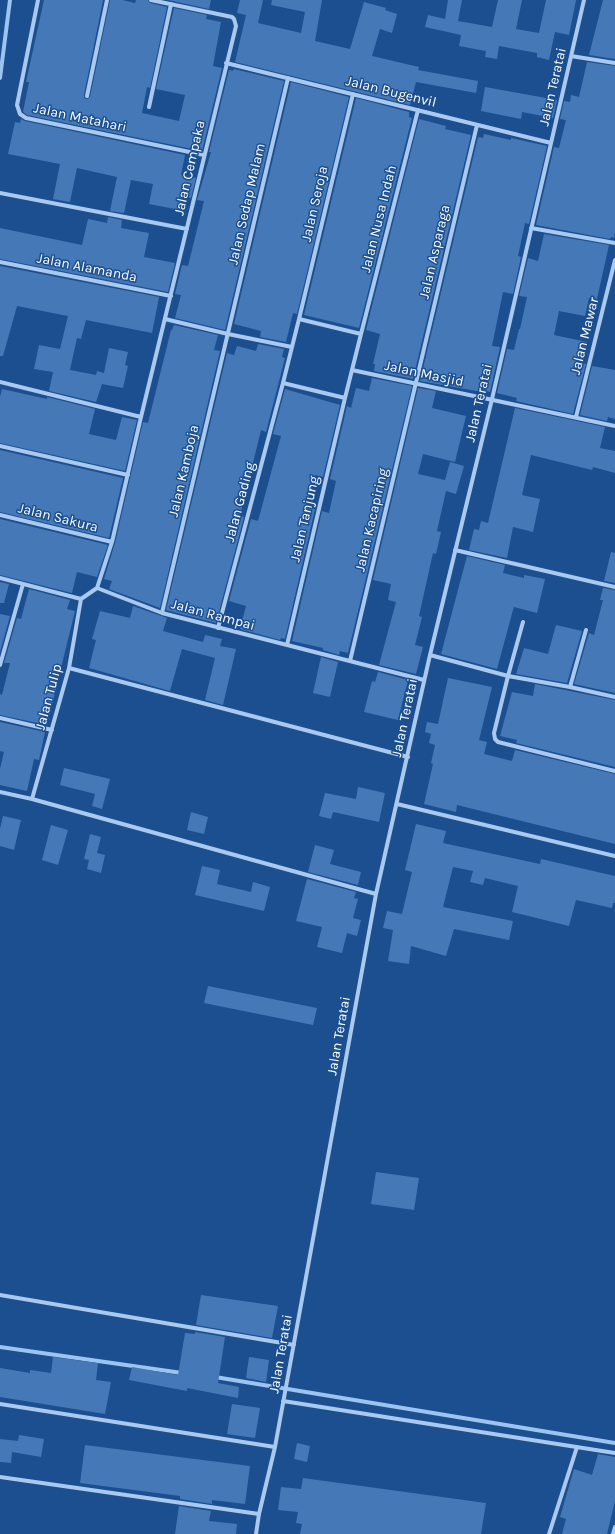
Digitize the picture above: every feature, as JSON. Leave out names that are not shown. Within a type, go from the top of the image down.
[{"type":"street","name":"Jalan Matahari","points":[[38,0],[18,105],[20,114],[26,118],[204,155]]},
{"type":"street","points":[[87,96],[108,0]]},
{"type":"street","points":[[149,108],[171,4],[151,0]]},
{"type":"street","name":"Jalan Teratai","points":[[256,1534],[259,1514],[275,1447],[376,894],[424,680],[492,399],[584,0]]},
{"type":"street","name":"Jalan Cempaka","points":[[165,319],[236,22],[232,17],[171,4]]},
{"type":"street","points":[[571,56],[615,63]]},
{"type":"street","name":"Jalan Bugenvil","points":[[226,63],[551,143]]},
{"type":"street","name":"Jalan Sedap Malam","points":[[228,334],[288,78]]},
{"type":"street","name":"Jalan Seroja","points":[[292,347],[353,94]]},
{"type":"street","name":"Jalan Nusa Indah","points":[[352,370],[418,110]]},
{"type":"street","name":"Jalan Asparaga","points":[[415,384],[477,125]]},
{"type":"street","points":[[0,193],[186,229]]},
{"type":"street","points":[[531,228],[615,243]]},
{"type":"street","name":"Jalan Mawar","points":[[576,417],[615,260]]},
{"type":"street","name":"Jalan Alamanda","points":[[0,262],[171,296]]},
{"type":"street","points":[[0,578],[81,599],[97,588],[112,542],[165,319],[292,347]]},
{"type":"street","points":[[299,319],[361,334]]},
{"type":"street","name":"Jalan Kamboja","points":[[162,613],[228,334]]},
{"type":"street","name":"Jalan Gading","points":[[218,628],[292,347]]},
{"type":"street","name":"Jalan Masjid","points":[[352,370],[615,426]]},
{"type":"street","name":"Jalan Tanjung","points":[[287,645],[352,370]]},
{"type":"street","points":[[0,382],[141,417]]},
{"type":"street","points":[[283,383],[345,398]]},
{"type":"street","name":"Jalan Kacapiring","points":[[350,661],[415,384]]},
{"type":"street","points":[[0,446],[128,475]]},
{"type":"street","name":"Jalan Sakura","points":[[0,515],[112,542]]},
{"type":"street","points":[[455,550],[615,587]]},
{"type":"street","points":[[0,665],[23,584]]},
{"type":"street","name":"Jalan Rampai","points":[[97,588],[162,613],[424,680]]},
{"type":"street","name":"Jalan Tulip","points":[[32,799],[69,668],[81,599]]},
{"type":"street","points":[[523,622],[494,733],[495,739],[498,742],[615,771]]},
{"type":"street","points":[[570,687],[586,630]]},
{"type":"street","points":[[430,655],[508,676],[615,697]]},
{"type":"street","points":[[69,668],[408,756]]},
{"type":"street","points":[[0,718],[52,730]]},
{"type":"street","points":[[0,792],[32,799],[376,894]]},
{"type":"street","points":[[397,804],[615,856]]},
{"type":"street","points":[[0,1295],[294,1345]]},
{"type":"street","points":[[283,1401],[615,1452]]},
{"type":"street","points":[[0,1404],[275,1447]]},
{"type":"street","points":[[549,1534],[577,1447]]},
{"type":"street","points":[[0,1477],[259,1514]]},
{"type":"street","points":[[613,1534],[615,1528]]},
{"type":"building","points":[[44,0],[103,0],[84,95],[84,98],[87,99],[90,97],[110,0],[122,0],[135,3],[136,0],[148,0],[150,3],[167,7],[150,88],[147,87],[142,113],[179,121],[185,95],[156,89],[174,8],[207,15],[206,19],[221,22],[213,66],[222,68],[202,151],[27,115],[23,112],[29,82],[26,82]]},
{"type":"building","points":[[168,0],[211,0],[209,9]]},
{"type":"building","points":[[240,0],[263,0],[258,23],[301,33],[305,12],[271,5],[272,0],[322,0],[315,41],[350,49],[364,2],[386,8],[385,10],[397,14],[392,33],[380,29],[372,56],[419,67],[418,70],[478,81],[476,93],[416,82],[410,105],[235,62],[246,15],[237,13]]},
{"type":"building","points":[[448,0],[462,0],[458,21],[492,27],[498,0],[522,0],[516,29],[539,33],[546,0],[576,0],[569,35],[555,32],[549,60],[537,57],[537,53],[499,46],[497,59],[485,57],[486,51],[459,46],[461,35],[425,27],[428,15],[445,19]]},
{"type":"building","points":[[603,0],[615,0],[615,59],[589,55]]},
{"type":"building","points":[[587,62],[615,66],[615,232],[614,238],[611,237],[610,239],[536,225],[554,147],[559,148],[566,120],[560,119],[564,101],[570,102],[571,95],[579,97]]},
{"type":"building","points":[[234,69],[284,81],[225,330],[175,318],[181,295],[175,294],[182,265],[188,266],[204,201],[197,200],[211,152],[209,152],[229,70],[233,71]]},
{"type":"building","points":[[291,82],[349,97],[297,314],[293,313],[286,342],[260,337],[261,331],[234,324]]},
{"type":"building","points":[[485,87],[557,100],[553,118],[522,112],[521,119],[481,111]]},
{"type":"building","points":[[356,98],[409,112],[409,117],[412,118],[359,328],[304,315]]},
{"type":"building","points":[[21,119],[185,155],[181,175],[196,178],[191,198],[183,196],[180,210],[149,204],[153,184],[131,180],[124,213],[110,211],[117,177],[77,168],[70,202],[53,199],[60,164],[8,154],[15,122],[20,123]]},
{"type":"building","points":[[419,119],[446,126],[445,129],[471,135],[413,379],[374,371],[375,364],[373,364],[380,334],[366,330]]},
{"type":"building","points":[[484,134],[547,146],[529,224],[525,223],[518,256],[521,257],[513,294],[503,292],[492,346],[500,347],[490,392],[482,390],[482,392],[420,381],[478,137],[483,138]]},
{"type":"building","points":[[108,217],[122,220],[121,228],[149,233],[144,257],[175,263],[168,292],[0,259],[0,228],[82,245],[88,219],[107,223]]},
{"type":"building","points":[[544,234],[609,245],[597,299],[589,298],[585,316],[559,311],[554,335],[587,342],[582,363],[586,364],[573,414],[516,401],[517,398],[497,393],[507,349],[514,350],[520,329],[527,297],[519,296],[528,258],[538,261]]},
{"type":"building","points":[[0,266],[159,297],[152,333],[86,320],[81,339],[77,338],[70,370],[96,375],[97,371],[104,373],[109,348],[128,352],[125,365],[128,366],[123,388],[102,384],[96,402],[49,391],[53,372],[34,369],[39,345],[60,349],[68,316],[17,306],[3,356],[0,356]]},
{"type":"building","points":[[174,325],[218,335],[214,350],[220,351],[160,608],[109,589],[112,581],[104,579],[115,543],[143,422],[148,423],[171,330]]},
{"type":"building","points":[[258,344],[284,349],[282,357],[285,358],[266,432],[261,430],[240,516],[244,517],[216,623],[166,610],[227,353],[234,355],[237,346],[256,351]]},
{"type":"building","points":[[592,366],[615,370],[615,419],[608,417],[607,421],[580,415]]},
{"type":"building","points":[[372,378],[412,386],[348,653],[340,651],[339,655],[323,650],[323,648],[292,641],[322,511],[329,513],[336,481],[330,479],[347,406],[351,408],[356,388],[369,391]]},
{"type":"building","points":[[418,388],[436,391],[432,408],[466,416],[455,462],[423,454],[418,474],[445,480],[450,462],[464,466],[456,494],[446,491],[437,531],[441,532],[436,554],[433,553],[419,616],[422,617],[415,645],[423,647],[416,674],[379,665],[396,602],[388,600],[391,584],[373,580]]},
{"type":"building","points":[[2,389],[47,399],[47,397],[95,409],[89,434],[116,440],[122,417],[137,420],[125,471],[0,443],[0,397]]},
{"type":"building","points":[[285,389],[340,405],[323,477],[315,475],[306,507],[315,509],[285,639],[281,638],[280,640],[240,629],[246,606],[229,601],[251,519],[258,521],[281,436],[273,434]]},
{"type":"building","points":[[515,408],[605,427],[600,448],[615,451],[615,473],[593,467],[592,470],[531,455],[522,495],[540,499],[533,532],[513,527],[507,558],[469,550],[474,529],[479,530],[481,521],[488,523]]},
{"type":"building","points":[[0,450],[123,478],[109,538],[0,512]]},
{"type":"building","points":[[0,519],[108,545],[97,577],[77,572],[72,593],[0,575]]},
{"type":"building","points":[[611,552],[615,553],[615,583],[604,581]]},
{"type":"building","points":[[467,556],[505,565],[503,573],[524,578],[524,575],[545,579],[537,613],[514,607],[497,669],[441,654]]},
{"type":"building","points":[[0,582],[9,584],[4,603],[0,603]]},
{"type":"building","points":[[603,588],[615,590],[615,693],[574,684],[589,633],[594,635],[603,600],[600,600]]},
{"type":"building","points":[[29,589],[70,600],[67,609],[75,611],[47,725],[0,715],[0,694],[2,695],[10,663],[4,663],[17,618],[21,619]]},
{"type":"building","points":[[133,606],[167,618],[163,631],[203,642],[205,635],[222,639],[220,646],[236,649],[223,705],[205,700],[215,658],[182,649],[170,691],[89,668],[96,640],[92,639],[100,611],[130,618]]},
{"type":"building","points":[[0,614],[10,616],[0,652]]},
{"type":"building","points":[[556,625],[582,631],[567,683],[516,674],[524,648],[548,654]]},
{"type":"building","points":[[321,657],[338,662],[330,697],[313,693]]},
{"type":"building","points":[[378,672],[408,680],[398,720],[364,712],[372,681],[375,682]]},
{"type":"building","points":[[448,678],[492,687],[479,740],[487,742],[484,754],[512,761],[515,750],[615,774],[615,844],[457,805],[456,812],[424,804],[433,764],[431,763],[435,745],[429,743],[431,734],[425,732],[427,722],[438,724]]},
{"type":"building","points":[[535,684],[615,700],[615,767],[516,743],[517,740],[500,736],[512,692],[533,696]]},
{"type":"building","points":[[0,722],[45,732],[39,760],[34,759],[27,791],[0,785],[0,769],[4,752],[0,751]]},
{"type":"building","points":[[64,768],[110,779],[102,809],[92,806],[95,794],[60,785]]},
{"type":"building","points":[[358,787],[385,793],[379,822],[333,812],[331,819],[319,816],[325,793],[356,799]]},
{"type":"building","points":[[191,812],[208,817],[204,834],[187,830]]},
{"type":"building","points":[[3,816],[21,820],[14,850],[0,846],[0,829]]},
{"type":"building","points":[[416,824],[446,831],[443,843],[540,864],[541,859],[615,876],[615,903],[613,903],[612,908],[576,900],[569,926],[512,912],[518,886],[485,878],[483,885],[470,882],[473,871],[453,867],[443,907],[513,921],[509,940],[454,929],[446,956],[411,946],[409,964],[388,961],[393,930],[383,928],[387,911],[402,914],[412,872],[405,870]]},
{"type":"building","points":[[51,825],[68,830],[58,865],[42,860]]},
{"type":"building","points":[[90,834],[101,837],[97,853],[105,855],[101,873],[87,869],[89,860],[84,859]]},
{"type":"building","points":[[315,845],[334,850],[330,864],[361,872],[358,885],[308,872]]},
{"type":"building","points":[[202,866],[220,870],[217,884],[251,892],[253,882],[270,887],[264,911],[195,895]]},
{"type":"building","points":[[307,879],[356,892],[354,898],[358,899],[353,918],[361,920],[357,936],[347,933],[342,953],[317,947],[322,927],[296,921]]},
{"type":"building","points":[[208,986],[317,1008],[313,1025],[204,1003]]},
{"type":"building","points":[[376,1172],[419,1178],[414,1210],[371,1204]]},
{"type":"building","points":[[201,1295],[278,1306],[272,1338],[196,1325]]},
{"type":"building","points":[[195,1332],[225,1337],[218,1383],[239,1387],[238,1398],[187,1388],[187,1391],[129,1380],[132,1367],[178,1375],[185,1333],[195,1334]]},
{"type":"building","points":[[53,1357],[98,1363],[96,1380],[111,1382],[105,1414],[0,1397],[0,1368],[30,1373],[30,1370],[51,1373]]},
{"type":"building","points":[[249,1357],[269,1360],[266,1382],[246,1378]]},
{"type":"building","points":[[232,1404],[260,1408],[255,1438],[227,1434]]},
{"type":"building","points":[[19,1435],[44,1439],[41,1457],[12,1452],[11,1463],[0,1462],[0,1439],[18,1441]]},
{"type":"building","points":[[297,1443],[310,1446],[307,1462],[294,1459]]},
{"type":"building","points":[[85,1445],[250,1466],[245,1504],[212,1500],[212,1504],[180,1499],[180,1496],[80,1483]]},
{"type":"building","points":[[598,1454],[615,1457],[615,1501],[607,1534],[562,1534],[566,1519],[560,1517],[574,1469],[592,1475]]},
{"type":"building","points":[[303,1478],[486,1503],[481,1534],[300,1534],[302,1524],[296,1523],[298,1512],[278,1510],[281,1487],[301,1489]]},
{"type":"building","points":[[179,1506],[211,1511],[209,1521],[237,1524],[236,1534],[175,1534]]},
{"type":"waterway","points":[[0,78],[10,0]]},
{"type":"waterway","points":[[0,1347],[182,1373]]},
{"type":"waterway","points":[[215,1377],[615,1443]]}]
